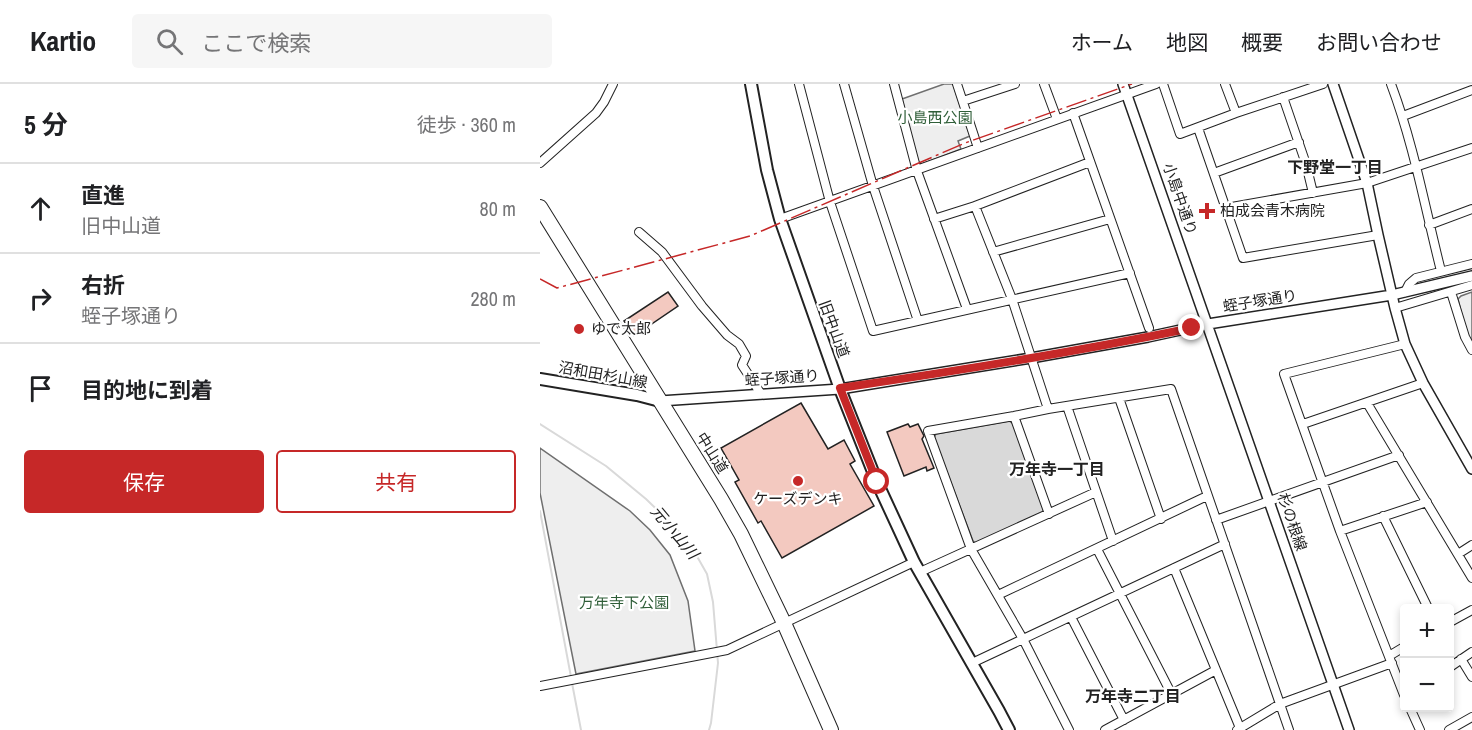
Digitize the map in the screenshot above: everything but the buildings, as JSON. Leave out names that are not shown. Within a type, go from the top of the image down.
[{"type":"highway","name":"中山道","points":[[540,207],[741,534],[784,622],[831,730]]},
{"type":"main road","name":"旧中山道","points":[[751,84],[767,170],[780,219],[840,388],[877,482],[917,567],[1009,730]]},
{"type":"main road","name":"沼和田杉山線","points":[[540,379],[660,401]]},
{"type":"street","points":[[540,163],[596,113],[613,84]]},
{"type":"street","points":[[799,84],[830,202],[873,331],[1130,273]]},
{"type":"street","points":[[844,84],[873,186],[918,321]]},
{"type":"street","points":[[894,84],[928,207],[966,309]]},
{"type":"street","points":[[957,84],[978,148]]},
{"type":"street","points":[[963,101],[1015,84]]},
{"type":"street","points":[[1044,84],[1058,119]]},
{"type":"street","name":"小島中通り","points":[[1123,84],[1208,324]]},
{"type":"street","points":[[780,219],[1156,84]]},
{"type":"street","points":[[1163,84],[1180,134],[1323,84]]},
{"type":"street","points":[[1226,84],[1236,113]]},
{"type":"street","points":[[1333,84],[1367,183],[1377,235],[1406,344],[1423,383],[1472,469]]},
{"type":"street","points":[[1391,84],[1417,166],[1441,271]]},
{"type":"street","points":[[1403,116],[1467,89]]},
{"type":"street","points":[[1283,97],[1306,164],[1313,193]]},
{"type":"street","points":[[1073,113],[1149,328]]},
{"type":"street","points":[[1198,128],[1243,258],[1377,235]]},
{"type":"street","points":[[1214,173],[1299,142]]},
{"type":"street","points":[[1226,208],[1367,183],[1472,148]]},
{"type":"street","points":[[934,219],[975,206],[1090,162]]},
{"type":"street","points":[[975,206],[1012,298],[1048,409]]},
{"type":"street","points":[[1430,225],[1472,209]]},
{"type":"street","points":[[993,252],[1110,219]]},
{"type":"street","points":[[639,232],[662,252],[702,306],[739,344],[746,356],[742,365],[762,394]]},
{"type":"street","points":[[1408,291],[1409,284],[1416,278],[1472,264]]},
{"type":"street","name":"蛭子塚通り","points":[[660,401],[840,388],[1031,358],[1208,324],[1392,295],[1472,276]]},
{"type":"street","points":[[1395,308],[1472,285]]},
{"type":"street","points":[[1451,292],[1465,337],[1472,350]]},
{"type":"street","name":"杉の根線","points":[[1208,324],[1349,730]]},
{"type":"street","points":[[1400,685],[1322,483],[1284,374],[1406,344]]},
{"type":"street","points":[[1303,424],[1423,383]]},
{"type":"street","points":[[1069,730],[1023,639],[971,549],[928,431],[1171,389],[1289,730]]},
{"type":"street","points":[[1119,398],[1161,519]]},
{"type":"street","points":[[1367,403],[1472,578]]},
{"type":"street","points":[[1067,406],[1113,541]]},
{"type":"street","points":[[1014,416],[1049,514]]},
{"type":"street","points":[[1216,520],[1399,455]]},
{"type":"street","points":[[540,686],[723,650],[917,567],[971,549],[1096,492]]},
{"type":"street","points":[[998,595],[1207,496]]},
{"type":"street","points":[[1340,531],[1427,502]]},
{"type":"street","points":[[1383,516],[1426,604]]},
{"type":"street","points":[[972,663],[1224,544]]},
{"type":"street","points":[[1458,554],[1472,545]]},
{"type":"street","points":[[1096,549],[1171,693]]},
{"type":"street","points":[[1174,568],[1239,729],[1280,704],[1332,685],[1390,659],[1400,650]]},
{"type":"street","points":[[1454,619],[1472,610]]},
{"type":"street","points":[[1071,617],[1124,720]]},
{"type":"street","points":[[1454,664],[1472,652]]},
{"type":"street","points":[[1461,659],[1472,677]]},
{"type":"street","points":[[1106,730],[1216,670]]},
{"type":"street","points":[[1412,712],[1420,730]]},
{"type":"street","points":[[1449,730],[1472,717]]},
{"type":"green space","name":"小島西公園","points":[[944,84],[953,84],[970,136],[958,141],[961,149],[922,164],[917,161],[902,99]]},
{"type":"green space","points":[[1472,292],[1472,344],[1467,336],[1458,299]]},
{"type":"green space","name":"万年寺下公園","points":[[540,448],[630,511],[650,530],[670,555],[688,601],[695,651],[576,674],[540,493]]},
{"type":"shaded area","points":[[1009,421],[1015,425],[1044,509],[1042,513],[976,543],[973,541],[934,438],[936,434]]},
{"type":"waterway","name":"元小山川","points":[[540,424],[606,466],[646,499],[677,529],[694,551],[707,574],[713,602],[718,663],[709,730]]},
{"type":"waterway","points":[[540,511],[571,677]]},
{"type":"waterway","points":[[572,683],[581,730]]},
{"type":"power","points":[[540,279],[557,288],[750,236],[965,143],[1132,84]]},
{"type":"place","name":"柏成会青木病院","points":[[1207,211]]},
{"type":"place","name":"ゆで太郎","points":[[579,329]]},
{"type":"place","name":"ケーズデンキ","points":[[798,481]]},
{"type":"district","name":"下野堂一丁目","points":[[1335,167]]},
{"type":"district","name":"万年寺一丁目","points":[[1057,469]]},
{"type":"district","name":"万年寺二丁目","points":[[1133,696]]},
{"type":"route","points":[[877,482],[840,388],[1031,358],[1192,328]]}]
